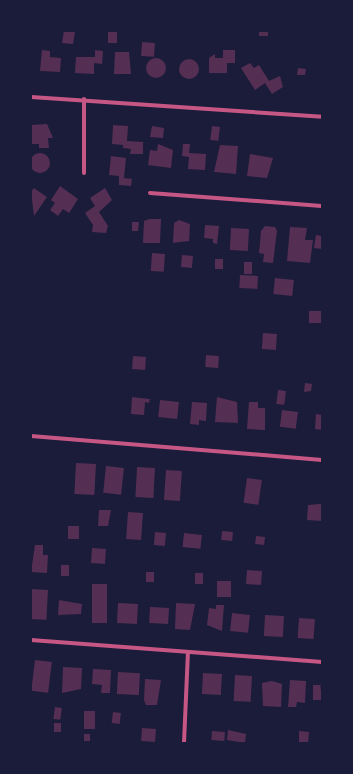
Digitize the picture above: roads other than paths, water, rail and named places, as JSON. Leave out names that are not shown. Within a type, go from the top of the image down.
[{"type":"street","points":[[31,97],[84,99],[322,116]]},
{"type":"street","points":[[84,99],[84,173]]},
{"type":"street","points":[[150,193],[322,206]]},
{"type":"street","points":[[31,436],[322,460]]},
{"type":"street","points":[[31,640],[322,662]]},
{"type":"street","points":[[184,743],[188,653]]}]
